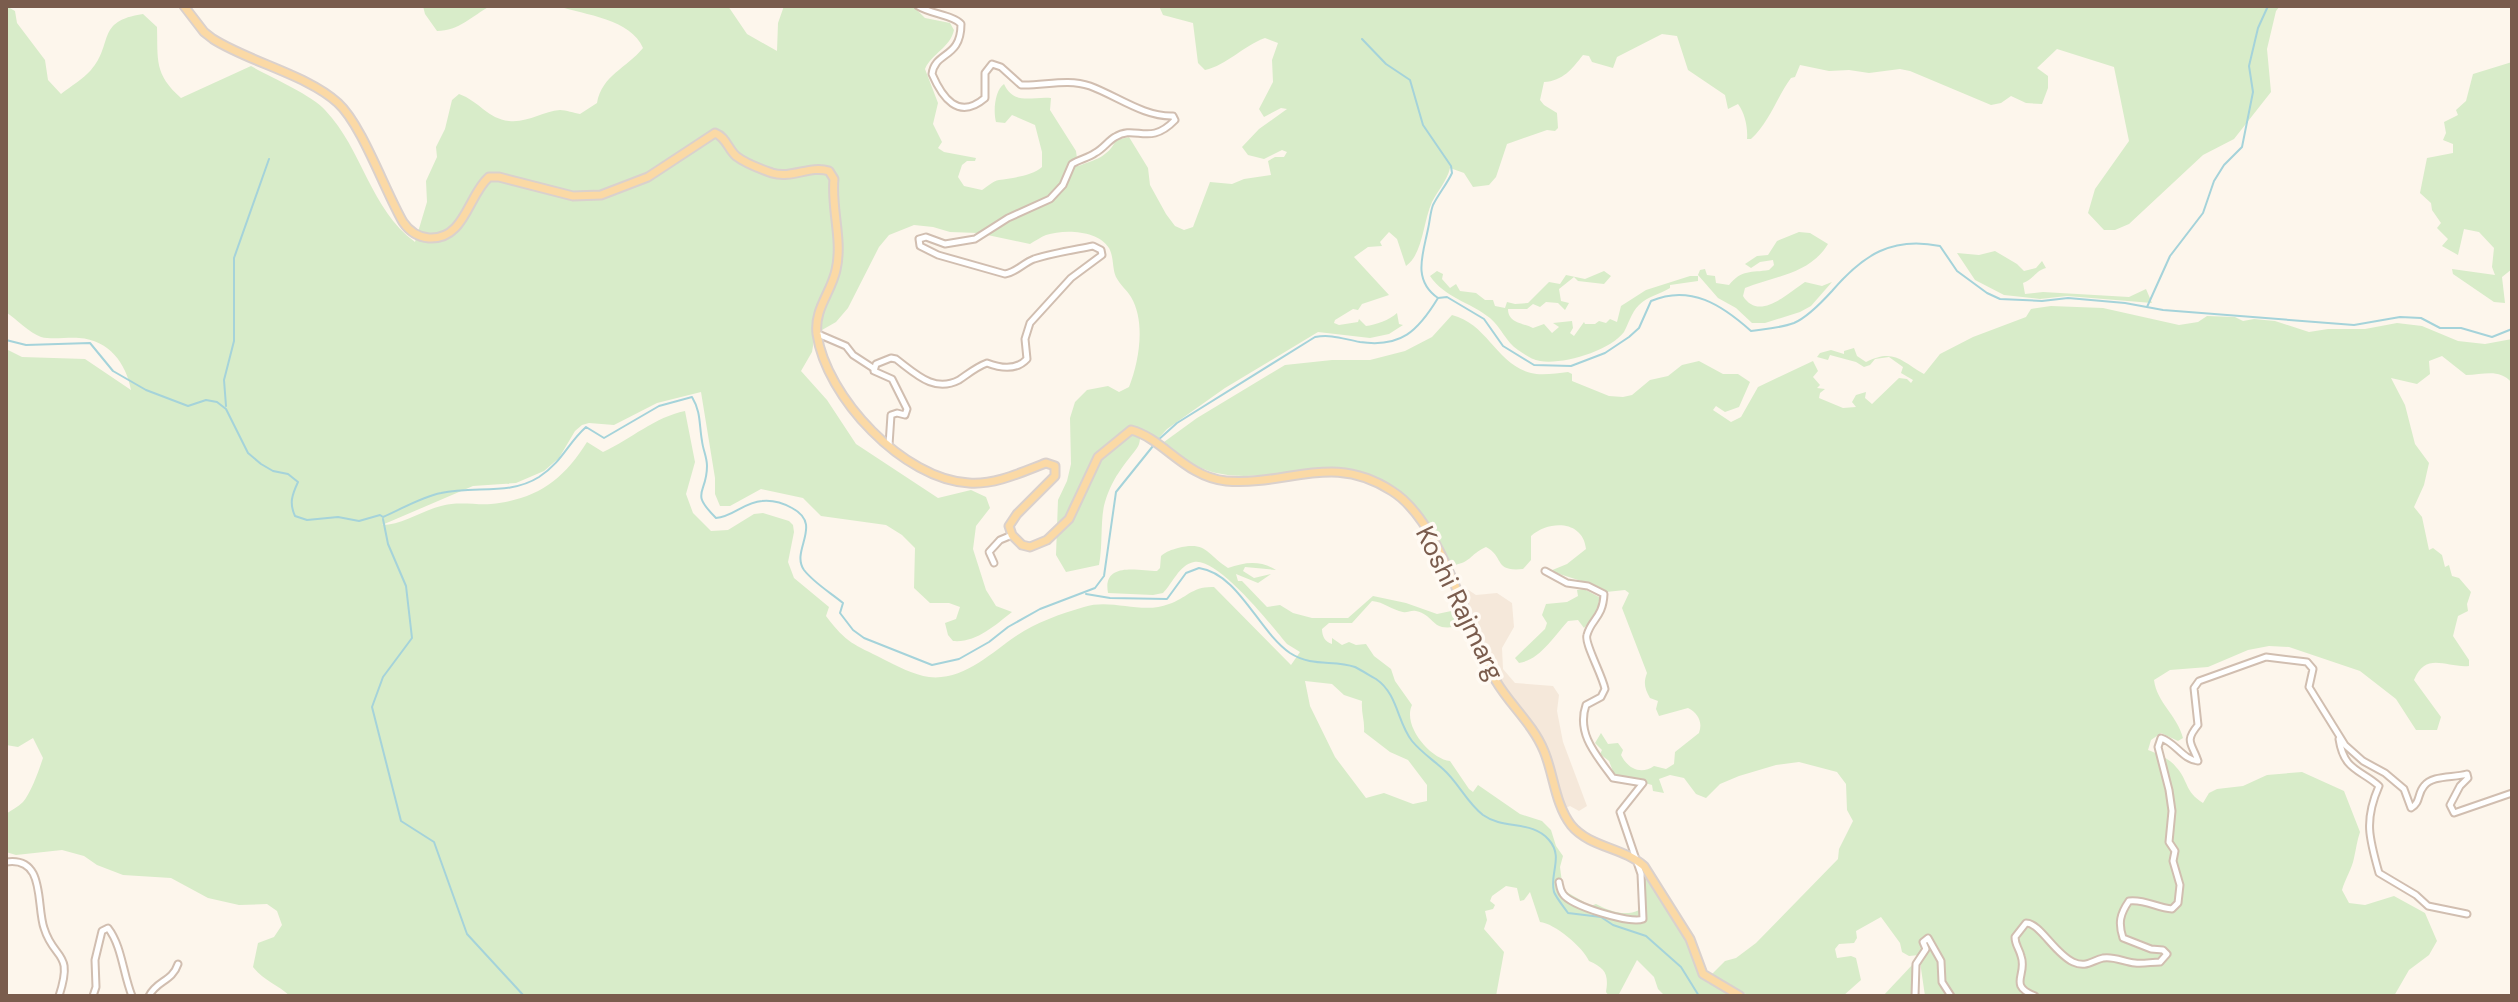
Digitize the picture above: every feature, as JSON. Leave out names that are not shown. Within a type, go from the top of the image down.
[{"type":"main road","points":[[184,6],[213,39],[308,85],[340,105],[367,150],[403,222],[413,233],[423,237],[437,237],[453,231],[489,177],[573,196],[601,195],[648,177],[715,133],[721,136],[735,156],[771,173],[789,175],[813,169],[827,170],[834,179],[838,247],[836,272],[817,316],[817,333],[830,374],[843,400],[863,423],[889,445],[923,470],[943,479],[985,482],[1052,463],[1057,469],[1055,476],[1013,519],[1009,526],[1012,535]]},
{"type":"main road","name":"Koshi Rajmarg","points":[[1012,535],[1017,543],[1030,547],[1047,540],[1069,519],[1098,457],[1128,431],[1136,431],[1202,475],[1226,481],[1325,471],[1348,472],[1375,481],[1403,499],[1419,517],[1441,557],[1482,654],[1498,684],[1543,750],[1569,821],[1596,844],[1635,858]]},
{"type":"main road","points":[[1635,858],[1650,874],[1690,939],[1703,974],[1740,996]]},
{"type":"street","points":[[873,368],[880,361],[891,358],[940,386],[957,381],[987,363],[1003,367],[1023,363],[1027,359],[1025,339],[1030,323],[1071,278],[1099,259],[1101,250],[1093,246],[1037,258],[1005,274],[938,255],[920,246],[919,239],[926,237],[945,244],[975,239],[1008,218],[1050,199],[1063,185],[1072,164],[1099,151],[1116,136],[1159,133],[1175,120],[1173,116],[1149,113],[1088,85],[1048,82],[1021,85],[998,64],[992,64],[985,73],[985,98],[974,106],[958,107],[947,101],[932,74],[935,63],[955,48],[961,24],[955,18],[938,16],[918,6]]},
{"type":"street","points":[[817,333],[846,346],[874,371],[892,379],[907,409],[905,415],[891,415],[889,445]]},
{"type":"street","points":[[994,563],[989,552],[1000,540],[1012,535]]},
{"type":"street","points":[[1545,571],[1567,583],[1588,586],[1604,594],[1602,611],[1587,632],[1586,640],[1605,689],[1601,697],[1586,705],[1583,727],[1585,737],[1613,778],[1643,783],[1620,812],[1641,874],[1643,919],[1635,922],[1582,906],[1566,898],[1559,882]]},
{"type":"street","points":[[2035,996],[2021,988],[2019,982],[2022,958],[2015,937],[2026,923],[2032,922],[2039,927],[2059,954],[2076,964],[2090,964],[2103,958],[2134,963],[2160,962],[2167,954],[2123,938],[2119,928],[2121,914],[2129,901],[2138,900],[2172,909],[2178,903],[2180,885],[2173,861],[2175,851],[2169,842],[2172,811],[2158,747],[2161,738],[2166,739],[2183,755],[2198,761],[2190,742],[2191,734],[2198,725],[2194,688],[2199,681],[2266,657],[2307,662],[2313,669],[2309,687],[2339,736],[2363,761],[2385,773],[2404,789],[2411,808],[2417,804],[2425,784],[2437,777],[2453,779],[2467,774],[2468,778],[2450,805],[2454,813],[2512,793]]},
{"type":"street","points":[[2339,736],[2346,760],[2357,772],[2379,786],[2372,800],[2368,826],[2379,873],[2416,895],[2428,906],[2467,914]]},
{"type":"street","points":[[6,862],[13,861],[27,867],[39,884],[44,931],[60,953],[65,966],[59,996]]},
{"type":"street","points":[[93,996],[96,987],[95,960],[102,931],[108,928],[119,951],[123,974],[132,996]]},
{"type":"street","points":[[1915,996],[1916,964],[1925,954],[1923,942],[1928,938],[1941,961],[1942,982],[1951,996]]},
{"type":"street","points":[[149,996],[154,988],[172,977],[178,964]]},
{"type":"shaded area","points":[[1456,588],[1467,589],[1476,595],[1497,593],[1512,603],[1514,627],[1502,648],[1503,669],[1515,683],[1553,686],[1559,695],[1557,711],[1563,742],[1587,806],[1579,811],[1570,806],[1565,808],[1548,753],[1531,721],[1503,689]]},
{"type":"green space","points":[[6,6],[15,11],[17,23],[45,60],[48,80],[61,94],[91,70],[118,22],[143,14],[157,27],[162,74],[181,98],[251,66],[301,92],[319,104],[338,126],[387,213],[415,242],[427,202],[426,181],[437,157],[436,147],[445,129],[452,100],[459,94],[502,120],[523,120],[560,110],[580,114],[597,103],[604,85],[643,48],[637,38],[618,24],[558,6],[728,6],[747,34],[777,51],[778,23],[784,6],[913,6],[925,18],[950,23],[954,30],[949,41],[925,69],[938,103],[933,124],[942,142],[938,148],[976,158],[962,165],[958,177],[964,186],[982,190],[997,181],[1027,175],[1042,167],[1042,152],[1035,125],[1012,115],[1005,123],[996,122],[996,101],[1004,84],[1019,98],[1051,98],[1050,110],[1076,151],[1078,166],[1105,154],[1116,140],[1129,137],[1148,168],[1150,185],[1166,214],[1175,226],[1184,230],[1193,227],[1210,182],[1232,184],[1271,175],[1268,161],[1284,157],[1287,152],[1282,150],[1264,159],[1248,155],[1242,147],[1259,129],[1287,109],[1281,108],[1264,117],[1259,109],[1273,82],[1272,60],[1278,43],[1265,38],[1205,70],[1198,63],[1193,23],[1163,15],[1159,6],[2280,6],[2267,49],[2271,92],[2234,139],[2203,155],[2129,224],[2115,230],[2104,230],[2088,213],[2095,189],[2129,141],[2114,67],[2057,49],[2037,68],[2048,76],[2048,88],[2042,104],[2026,103],[2011,96],[1991,105],[1910,71],[1829,71],[1800,65],[1763,125],[1751,139],[1747,139],[1746,121],[1738,104],[1728,109],[1725,95],[1688,70],[1677,36],[1662,34],[1617,57],[1613,68],[1592,62],[1589,56],[1583,55],[1562,77],[1544,82],[1540,100],[1557,113],[1558,128],[1555,131],[1547,130],[1507,144],[1496,177],[1489,185],[1473,187],[1464,173],[1450,168],[1432,202],[1412,261],[1406,266],[1397,239],[1389,232],[1380,242],[1382,246],[1368,247],[1354,257],[1389,295],[1362,304],[1358,310],[1353,309],[1334,323],[1358,322],[1359,319],[1366,326],[1397,313],[1399,324],[1403,325],[1389,334],[1370,338],[1318,332],[1225,388],[1167,429],[1157,440],[1142,431],[1138,446],[1122,467],[1105,502],[1099,565],[1066,572],[1056,555],[1058,500],[1071,464],[1070,418],[1075,402],[1087,390],[1108,386],[1119,392],[1129,387],[1138,354],[1140,330],[1136,307],[1116,277],[1109,248],[1089,234],[1071,232],[1046,235],[1030,244],[978,233],[950,232],[914,225],[889,235],[879,247],[848,308],[836,322],[815,334],[812,352],[801,371],[827,400],[856,444],[938,498],[971,490],[986,497],[990,508],[976,526],[973,549],[986,590],[996,606],[1012,612],[969,639],[953,641],[948,635],[945,623],[956,619],[960,607],[949,603],[930,603],[914,588],[915,548],[886,525],[821,516],[803,498],[761,489],[730,506],[720,506],[715,494],[701,392],[657,403],[614,425],[582,425],[559,458],[544,471],[516,483],[473,486],[382,525],[397,523],[447,505],[491,504],[522,498],[558,477],[587,442],[603,452],[653,423],[685,411],[695,462],[686,494],[693,513],[711,531],[728,530],[754,514],[763,513],[789,521],[794,532],[788,562],[794,578],[829,607],[826,616],[833,625],[858,646],[923,676],[941,677],[965,670],[1024,631],[1075,610],[1105,604],[1159,607],[1206,587],[1214,587],[1291,665],[1300,652],[1287,644],[1230,581],[1204,563],[1194,562],[1184,567],[1163,593],[1108,593],[1108,583],[1116,572],[1157,571],[1161,556],[1188,546],[1206,550],[1228,568],[1252,563],[1276,570],[1245,567],[1243,571],[1254,578],[1271,574],[1258,583],[1236,574],[1238,581],[1242,581],[1267,607],[1280,605],[1293,613],[1312,618],[1348,618],[1373,596],[1437,614],[1456,610],[1462,625],[1444,627],[1423,613],[1403,612],[1372,601],[1352,623],[1329,623],[1322,632],[1332,644],[1332,638],[1342,645],[1349,642],[1366,644],[1374,656],[1391,669],[1395,681],[1412,705],[1411,722],[1420,740],[1435,754],[1450,761],[1469,789],[1473,792],[1478,785],[1520,814],[1542,821],[1551,830],[1563,856],[1560,867],[1563,890],[1591,906],[1596,904],[1623,913],[1639,910],[1640,885],[1632,861],[1666,899],[1703,978],[1738,996],[1665,996],[1658,989],[1654,977],[1637,960],[1618,996],[1609,996],[1602,969],[1589,961],[1568,937],[1540,922],[1530,892],[1520,901],[1517,888],[1506,886],[1492,896],[1493,909],[1485,911],[1487,920],[1484,929],[1504,952],[1496,996],[290,996],[253,967],[258,943],[274,937],[282,925],[277,911],[267,904],[239,905],[208,898],[171,878],[123,875],[84,856],[62,850],[16,855],[6,852],[6,814],[26,798],[43,758],[33,738],[18,747],[6,745],[6,349],[22,357],[85,359],[131,390],[120,362],[99,343],[79,338],[41,337],[6,312]],"holes":[[[1305,681],[1332,684],[1344,695],[1362,701],[1364,732],[1390,752],[1408,760],[1427,785],[1427,801],[1413,804],[1384,793],[1366,798],[1335,757],[1310,706]]]},
{"type":"green space","points":[[423,6],[490,6],[459,26],[437,31]]},
{"type":"green space","points":[[2512,62],[2512,269],[2502,277],[2505,303],[2494,302],[2453,274],[2452,269],[2495,275],[2492,267],[2494,248],[2479,232],[2464,229],[2458,255],[2442,246],[2448,239],[2437,228],[2441,223],[2431,203],[2420,193],[2427,158],[2453,153],[2453,144],[2443,140],[2446,133],[2444,122],[2458,115],[2456,110],[2466,101],[2473,74]]},
{"type":"green space","points":[[1799,232],[1810,233],[1828,244],[1812,262],[1791,273],[1745,288],[1743,296],[1750,303],[1765,306],[1805,282],[1822,286],[1832,282],[1811,306],[1800,312],[1765,323],[1752,323],[1736,308],[1718,298],[1698,275],[1700,270],[1705,269],[1707,275],[1715,276],[1716,283],[1729,285],[1743,274],[1769,270],[1774,265],[1773,260],[1760,262],[1751,268],[1745,264],[1757,256],[1768,255],[1777,241]]},
{"type":"green space","points":[[1995,251],[2024,271],[2036,268],[2042,261],[2046,268],[2023,283],[2025,294],[2043,292],[2129,297],[2146,289],[2152,303],[2067,296],[2040,299],[2004,295],[1975,280],[1957,253],[1979,255]]},
{"type":"green space","points":[[1437,271],[1443,274],[1442,279],[1450,288],[1456,284],[1460,291],[1476,293],[1485,300],[1493,300],[1495,306],[1505,308],[1507,302],[1528,303],[1549,282],[1560,284],[1566,275],[1585,279],[1604,271],[1611,276],[1604,284],[1578,281],[1574,277],[1559,289],[1561,301],[1569,303],[1565,310],[1558,303],[1546,302],[1540,307],[1533,304],[1527,309],[1508,309],[1510,317],[1517,322],[1533,328],[1544,324],[1552,333],[1559,327],[1553,323],[1572,321],[1570,333],[1574,336],[1584,322],[1606,323],[1610,319],[1617,322],[1621,306],[1646,290],[1690,276],[1698,276],[1698,281],[1670,285],[1670,288],[1642,302],[1624,332],[1597,351],[1549,362],[1534,359],[1518,350],[1490,318],[1443,290],[1430,276]]},
{"type":"green space","points":[[2051,306],[2103,308],[2179,325],[2198,322],[2207,316],[2275,321],[2309,332],[2365,329],[2397,323],[2422,326],[2458,341],[2485,344],[2512,339],[2512,383],[2502,375],[2466,375],[2442,356],[2429,361],[2430,374],[2417,384],[2391,378],[2405,405],[2415,444],[2429,463],[2414,507],[2422,517],[2429,550],[2433,548],[2442,555],[2445,567],[2449,565],[2452,576],[2459,578],[2471,592],[2468,611],[2458,616],[2453,636],[2469,660],[2469,666],[2431,663],[2419,671],[2414,680],[2441,717],[2437,730],[2416,730],[2396,699],[2360,671],[2289,647],[2269,646],[2248,650],[2208,667],[2170,670],[2154,680],[2159,696],[2183,738],[2178,741],[2161,733],[2151,740],[2148,750],[2173,764],[2193,794],[2203,803],[2209,793],[2217,789],[2243,786],[2267,775],[2302,772],[2344,791],[2360,832],[2342,890],[2349,903],[2365,905],[2394,896],[2425,913],[2437,941],[2429,955],[2409,970],[2394,996],[1925,996],[1919,955],[1909,956],[1902,952],[1900,943],[1881,917],[1856,931],[1854,943],[1839,944],[1835,949],[1837,958],[1856,958],[1861,980],[1843,996],[1749,996],[1712,974],[1725,961],[1736,958],[1756,943],[1838,859],[1839,849],[1853,821],[1847,810],[1846,784],[1837,772],[1799,762],[1776,765],[1720,784],[1706,798],[1696,794],[1684,778],[1670,775],[1659,779],[1664,793],[1653,791],[1652,785],[1614,774],[1609,761],[1600,754],[1602,750],[1595,743],[1601,733],[1608,744],[1618,743],[1623,750],[1621,755],[1631,767],[1640,770],[1654,766],[1666,769],[1674,764],[1675,752],[1699,733],[1700,722],[1688,708],[1659,716],[1656,709],[1658,701],[1650,698],[1647,692],[1647,673],[1622,608],[1629,593],[1625,590],[1606,592],[1597,586],[1550,571],[1567,564],[1586,549],[1584,539],[1572,528],[1556,525],[1531,536],[1531,560],[1523,569],[1503,566],[1486,547],[1466,561],[1448,566],[1424,520],[1404,494],[1364,472],[1324,468],[1263,475],[1222,474],[1190,462],[1164,442],[1197,418],[1285,365],[1370,360],[1405,351],[1432,337],[1452,315],[1475,327],[1519,368],[1540,374],[1568,372],[1572,374],[1572,381],[1609,396],[1632,395],[1650,380],[1668,376],[1682,365],[1699,361],[1723,374],[1738,374],[1750,382],[1739,407],[1725,412],[1716,406],[1713,410],[1731,422],[1741,417],[1758,387],[1813,361],[1818,371],[1813,377],[1820,385],[1817,388],[1825,389],[1819,398],[1843,408],[1856,407],[1852,402],[1856,395],[1866,392],[1865,398],[1872,404],[1899,378],[1911,383],[1913,380],[1901,373],[1903,367],[1889,357],[1875,359],[1864,367],[1830,355],[1828,360],[1817,357],[1820,353],[1831,350],[1844,354],[1844,351],[1854,348],[1857,356],[1866,362],[1876,358],[1884,356],[1891,356],[1924,374],[1940,354],[1973,337],[2026,317],[2031,309]]},
{"type":"green space","points":[[1584,589],[1599,597],[1597,610],[1587,625],[1584,628],[1578,620],[1568,621],[1540,652],[1519,663],[1515,658],[1545,629],[1547,623],[1542,615],[1546,604],[1567,602],[1578,596],[1577,590]]},
{"type":"green space","points":[[1914,963],[1914,996],[1883,996]]},
{"type":"waterway","points":[[2147,307],[2170,256],[2203,213],[2214,181],[2224,165],[2242,147],[2253,92],[2249,66],[2258,28],[2268,6]]},
{"type":"waterway","points":[[1362,39],[1386,64],[1410,80],[1423,125],[1451,166],[1452,173],[1431,211],[1421,266],[1425,283],[1438,298],[1447,297],[1484,319],[1503,346],[1534,365],[1571,366],[1605,353],[1639,328],[1651,301],[1665,296],[1692,296],[1705,300],[1729,313],[1751,331],[1789,325],[1810,313],[1867,258],[1893,246],[1907,244],[1940,246],[1957,271],[2000,299],[2042,301],[2068,298],[2163,310],[2354,325],[2400,317],[2421,318],[2440,328],[2461,328],[2492,337],[2512,329]]},
{"type":"waterway","points":[[226,406],[224,380],[234,341],[234,258],[269,159]]},
{"type":"waterway","points":[[1157,441],[1177,423],[1315,337],[1332,336],[1374,343],[1397,339],[1415,328],[1438,298]]},
{"type":"waterway","points":[[6,340],[26,345],[90,343],[113,371],[146,390],[188,406],[206,400],[217,402],[226,409],[248,453],[273,471],[288,474],[298,482],[292,507],[295,516],[307,520],[338,517],[359,521],[380,515],[383,517],[441,493],[528,483],[554,465],[586,427],[604,438],[659,406],[692,397],[707,463],[701,497],[716,518],[762,501],[777,502],[792,508],[805,522],[801,554],[804,570],[843,603],[840,613],[853,630],[864,638],[932,665],[959,659],[1040,609],[1095,588],[1104,576],[1116,492],[1153,446]]},
{"type":"waterway","points":[[383,519],[388,544],[406,586],[412,638],[383,677],[372,707],[401,821],[434,842],[467,934],[524,996]]},
{"type":"waterway","points":[[1086,594],[1110,598],[1167,599],[1186,573],[1199,568],[1213,572],[1237,592],[1290,653],[1315,662],[1355,667],[1383,685],[1412,741],[1448,774],[1477,810],[1491,820],[1526,827],[1549,840],[1556,859],[1554,892],[1568,913],[1601,917],[1613,925],[1646,936],[1681,967],[1699,996]]}]
